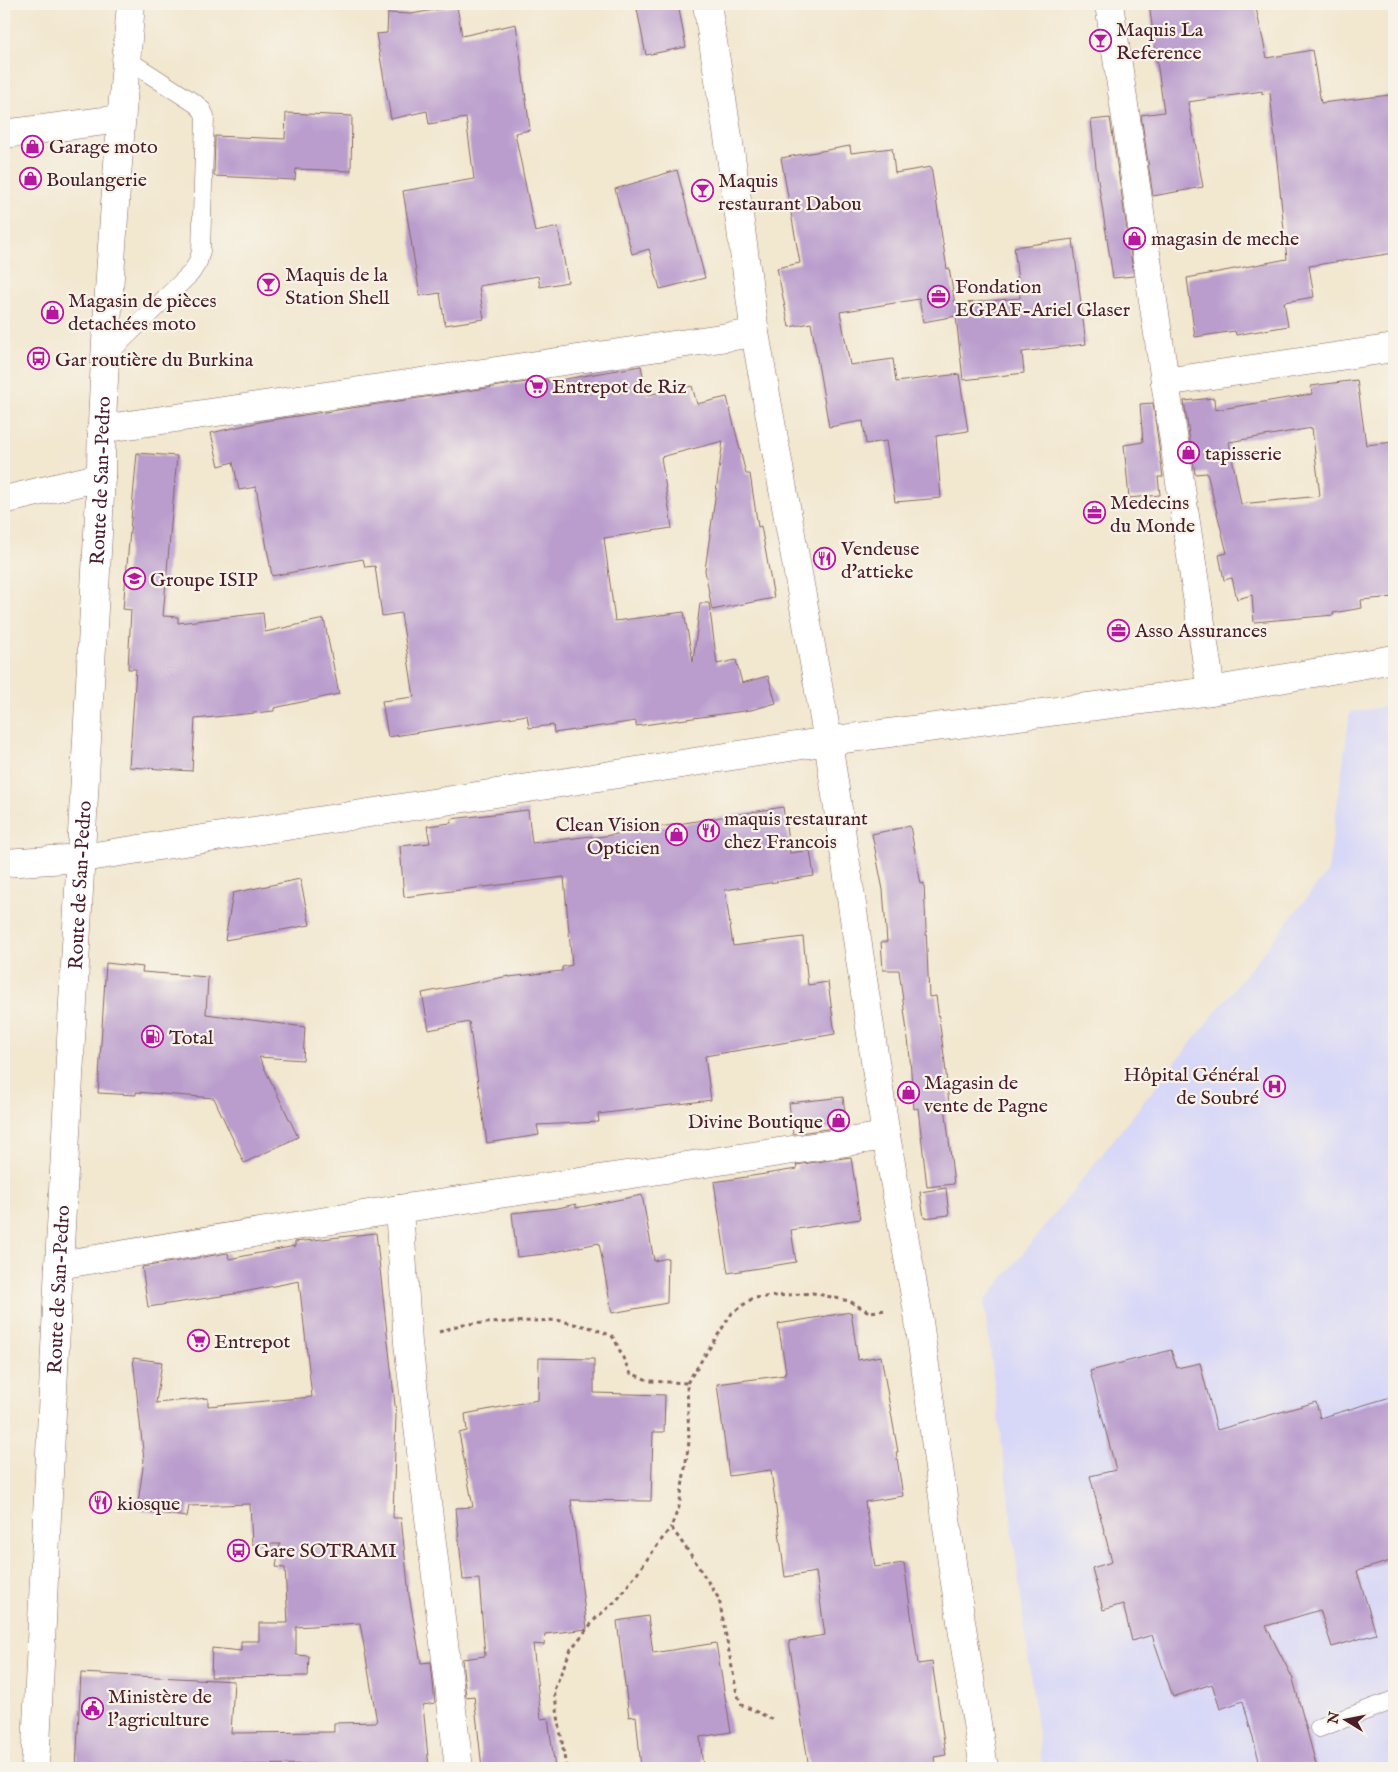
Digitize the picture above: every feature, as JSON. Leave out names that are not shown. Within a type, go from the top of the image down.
[{"type":"street","name":"Route de San-Pedro","points":[[35,1768],[59,1265],[101,477],[101,429],[120,119],[131,4]]},
{"type":"street","points":[[707,4],[731,156],[755,334],[828,741],[886,1136],[917,1307],[984,1768]]},
{"type":"street","points":[[1109,4],[1211,691]]},
{"type":"street","points":[[4,134],[120,119]]},
{"type":"street","points":[[101,429],[755,334]]},
{"type":"street","points":[[1165,382],[1394,348]]},
{"type":"street","points":[[4,500],[101,477]]},
{"type":"street","points":[[4,863],[82,858],[828,741],[1211,691],[1394,659]]},
{"type":"street","points":[[59,1265],[399,1209],[886,1136]]},
{"type":"street","points":[[399,1209],[408,1343],[459,1768]]},
{"type":"lane","points":[[105,357],[191,273],[198,262],[201,251],[205,116],[196,104],[126,59]]},
{"type":"lane","points":[[1320,1728],[1394,1700]]},
{"type":"path","points":[[566,1768],[554,1690],[571,1649],[596,1618],[617,1600],[671,1527],[679,1507],[689,1442],[687,1383],[732,1313],[753,1298],[813,1293],[849,1301],[869,1312],[917,1307]]},
{"type":"path","points":[[408,1343],[463,1324],[557,1320],[592,1328],[612,1336],[630,1373],[650,1381],[687,1383]]},
{"type":"path","points":[[671,1527],[719,1599],[737,1694],[742,1706],[774,1720]]},
{"type":"shaded area","name":"Hôpital Général de Soubré","points":[[1394,705],[1394,1768],[1042,1768],[984,1302],[1328,871],[1350,712]]},
{"type":"building","points":[[636,4],[678,4],[686,47],[646,55]]},
{"type":"building","points":[[1149,4],[1255,4],[1267,58],[1312,50],[1321,103],[1390,95],[1394,127],[1394,253],[1309,266],[1314,297],[1284,302],[1288,326],[1236,335],[1235,331],[1195,337],[1187,278],[1287,259],[1270,93],[1262,94],[1262,91],[1188,102],[1203,187],[1153,196],[1141,115],[1164,112]]},
{"type":"building","points":[[457,6],[462,36],[516,24],[530,130],[515,133],[535,232],[558,227],[568,282],[540,287],[538,276],[479,286],[484,319],[445,325],[440,293],[420,296],[403,191],[474,179],[466,118],[429,124],[427,111],[391,119],[376,34],[387,33],[388,13],[411,14]]},
{"type":"building","points":[[286,113],[352,116],[351,171],[296,169],[295,180],[214,176],[215,136],[285,139]]},
{"type":"building","points":[[1110,118],[1134,276],[1113,278],[1096,167],[1091,120]]},
{"type":"building","points":[[850,146],[851,153],[892,148],[895,173],[931,167],[947,269],[949,268],[955,304],[1020,298],[1014,247],[1073,239],[1086,344],[1022,352],[1024,373],[963,380],[956,316],[923,322],[919,299],[840,312],[850,365],[893,359],[896,382],[959,374],[968,431],[936,436],[941,498],[895,502],[886,441],[866,444],[863,421],[829,427],[811,323],[789,327],[777,268],[800,263],[781,158]]},
{"type":"building","points":[[677,170],[705,278],[660,289],[649,249],[632,254],[615,189]]},
{"type":"building","points":[[641,366],[647,395],[692,386],[697,404],[727,397],[746,474],[750,474],[758,527],[761,526],[774,598],[712,610],[705,570],[723,441],[661,457],[672,528],[604,538],[615,621],[684,612],[693,662],[700,603],[709,603],[717,664],[736,660],[742,683],[768,676],[776,703],[751,710],[636,726],[636,721],[554,733],[553,725],[529,728],[527,715],[388,737],[382,701],[414,697],[401,613],[382,616],[375,566],[365,567],[363,559],[272,576],[256,487],[239,490],[233,462],[219,466],[211,433],[264,421],[547,379],[548,382]]},
{"type":"building","points":[[1357,380],[1366,445],[1394,442],[1394,597],[1361,600],[1362,608],[1333,613],[1334,615],[1254,622],[1252,595],[1237,599],[1232,578],[1224,580],[1219,555],[1227,553],[1207,473],[1195,474],[1184,401],[1214,398],[1215,410],[1312,394],[1311,386]],"holes":[[[1312,428],[1320,496],[1241,504],[1229,442]]]},
{"type":"building","points":[[1153,403],[1163,477],[1158,477],[1160,495],[1129,498],[1124,445],[1143,442],[1140,404]]},
{"type":"building","points":[[137,453],[177,456],[163,616],[178,617],[178,623],[263,613],[265,632],[324,619],[339,694],[274,708],[274,711],[195,719],[192,771],[129,767],[136,669],[128,669],[131,610],[123,609]]},
{"type":"building","points":[[783,807],[790,853],[810,850],[814,876],[725,890],[733,946],[803,937],[808,985],[828,982],[835,1034],[705,1056],[711,1100],[598,1114],[599,1122],[537,1125],[539,1135],[487,1143],[469,1022],[429,1030],[422,993],[509,976],[562,971],[562,967],[572,965],[564,877],[404,897],[400,846],[430,843],[427,826],[451,823],[451,819],[528,810],[532,843],[592,836],[592,838]]},
{"type":"building","points":[[910,826],[921,884],[924,883],[929,997],[936,996],[945,1063],[949,1105],[945,1106],[954,1184],[927,1187],[918,1108],[914,1109],[909,1047],[899,970],[883,970],[881,942],[887,942],[883,890],[872,834]]},
{"type":"building","points":[[300,879],[310,925],[225,940],[233,893]]},
{"type":"building","points":[[106,963],[143,967],[142,972],[208,977],[206,1014],[305,1027],[303,1060],[259,1057],[298,1137],[244,1163],[214,1098],[136,1092],[136,1095],[98,1093]]},
{"type":"building","points":[[843,1097],[847,1126],[793,1134],[789,1103]]},
{"type":"building","points":[[851,1157],[860,1219],[791,1230],[796,1262],[728,1273],[714,1182],[797,1169],[796,1165]]},
{"type":"building","points":[[946,1188],[949,1215],[924,1218],[920,1192]]},
{"type":"building","points":[[642,1195],[654,1261],[668,1258],[667,1303],[612,1313],[599,1243],[544,1254],[517,1257],[512,1213],[576,1204],[576,1208]]},
{"type":"building","points":[[376,1233],[396,1414],[393,1518],[401,1518],[409,1595],[421,1663],[431,1662],[435,1703],[423,1705],[429,1768],[315,1768],[314,1764],[229,1765],[229,1768],[76,1768],[81,1673],[234,1681],[231,1733],[334,1732],[334,1723],[377,1722],[360,1623],[296,1627],[296,1655],[309,1656],[308,1676],[211,1677],[212,1648],[241,1651],[241,1641],[259,1641],[259,1623],[288,1623],[285,1568],[276,1567],[280,1544],[252,1544],[250,1504],[189,1506],[187,1517],[137,1510],[144,1460],[133,1358],[162,1362],[156,1403],[208,1398],[208,1406],[312,1397],[299,1281],[234,1294],[148,1307],[142,1267],[228,1253],[229,1259],[295,1246],[295,1242]]},
{"type":"building","points":[[851,1312],[858,1360],[881,1356],[898,1452],[896,1452],[903,1496],[865,1502],[875,1567],[904,1563],[918,1664],[932,1662],[946,1755],[934,1757],[936,1768],[907,1768],[907,1763],[877,1768],[809,1768],[789,1641],[825,1635],[816,1572],[785,1577],[771,1470],[729,1476],[717,1384],[785,1375],[778,1324]]},
{"type":"building","points":[[1171,1350],[1177,1368],[1200,1363],[1217,1430],[1316,1402],[1320,1418],[1394,1396],[1394,1560],[1357,1571],[1376,1634],[1332,1647],[1320,1610],[1266,1626],[1293,1679],[1317,1768],[1261,1768],[1243,1701],[1220,1709],[1212,1684],[1173,1697],[1152,1635],[1132,1641],[1123,1604],[1103,1610],[1092,1568],[1112,1562],[1090,1476],[1116,1470],[1090,1371]]},
{"type":"building","points":[[539,1358],[594,1359],[594,1393],[665,1395],[664,1432],[653,1432],[651,1501],[571,1500],[587,1629],[545,1634],[544,1645],[533,1644],[541,1719],[548,1718],[555,1768],[482,1768],[474,1696],[466,1697],[462,1659],[485,1656],[479,1579],[463,1580],[456,1508],[473,1507],[459,1433],[467,1431],[465,1414],[538,1400]]},
{"type":"building","points":[[648,1616],[653,1653],[716,1643],[731,1732],[700,1737],[703,1768],[641,1768],[636,1716],[629,1717],[617,1621]]},
{"type":"place","name":"Maquis La Reference","points":[[1100,41]]},
{"type":"place","name":"Garage moto","points":[[33,146]]},
{"type":"place","name":"Boulangerie","points":[[30,179]]},
{"type":"place","name":"Maquis restaurant Dabou","points":[[702,191]]},
{"type":"place","name":"magasin de meche","points":[[1135,238]]},
{"type":"place","name":"Maquis de la Station Shell","points":[[269,285]]},
{"type":"place","name":"Fondation EGPAF-Ariel Glaser","points":[[939,297]]},
{"type":"place","name":"Magasin de pièces detachées moto","points":[[52,312]]},
{"type":"place","name":"Gar routière du Burkina","points":[[39,359]]},
{"type":"place","name":"Entrepot de Riz","points":[[536,386]]},
{"type":"place","name":"tapisserie","points":[[1189,453]]},
{"type":"place","name":"Medecins du Monde","points":[[1094,513]]},
{"type":"place","name":"Vendeuse d'attieke","points":[[825,559]]},
{"type":"place","name":"Groupe ISIP","points":[[134,579]]},
{"type":"place","name":"Asso Assurances","points":[[1119,630]]},
{"type":"place","name":"maquis restaurant chez Francois","points":[[708,830]]},
{"type":"place","name":"Clean Vision Opticien","points":[[676,835]]},
{"type":"place","name":"Total","points":[[153,1037]]},
{"type":"place","name":"Hôpital Général de Soubré","points":[[1275,1086]]},
{"type":"place","name":"Magasin de vente de Pagne","points":[[908,1093]]},
{"type":"place","name":"Divine Boutique","points":[[839,1121]]},
{"type":"place","name":"Entrepot","points":[[198,1341]]},
{"type":"place","name":"kiosque","points":[[101,1503]]},
{"type":"place","name":"Gare SOTRAMI","points":[[238,1550]]},
{"type":"place","name":"Ministère de l'agriculture","points":[[92,1708]]}]
